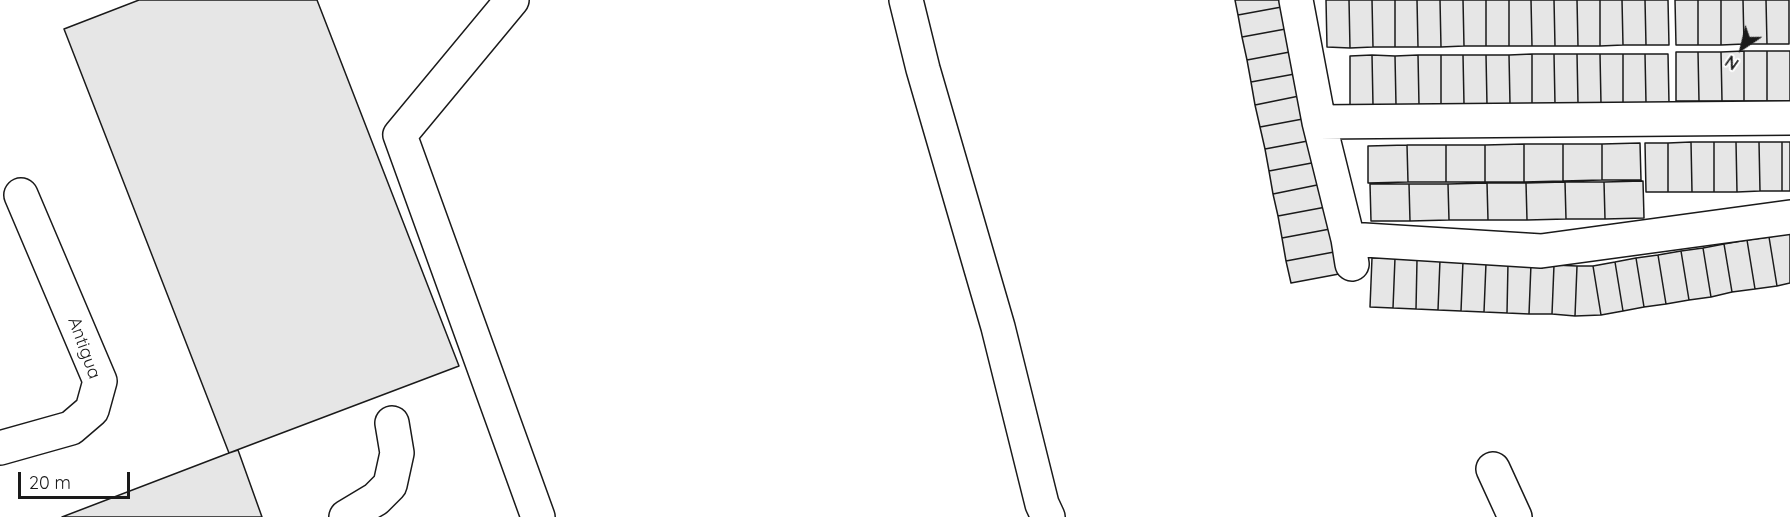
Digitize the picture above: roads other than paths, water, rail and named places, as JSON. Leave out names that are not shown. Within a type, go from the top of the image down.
[{"type":"street","points":[[512,0],[400,135],[538,517]]},
{"type":"street","points":[[906,0],[923,69],[998,327],[1042,504],[1048,517]]},
{"type":"street","points":[[1296,0],[1319,122],[1350,252],[1541,251],[1790,217]]},
{"type":"street","points":[[1319,122],[1790,118]]},
{"type":"street","name":"Antigua","points":[[0,448],[70,428],[92,410],[100,381],[21,195]]},
{"type":"street","points":[[346,517],[376,499],[390,485],[397,453],[392,423]]},
{"type":"street","points":[[1493,469],[1515,517]]}]
